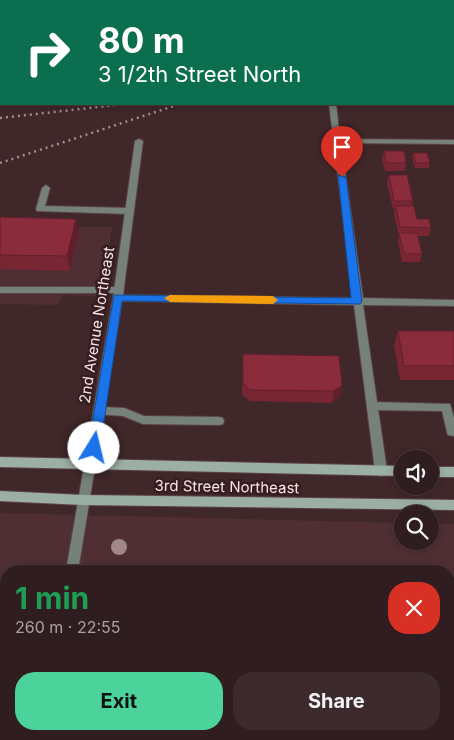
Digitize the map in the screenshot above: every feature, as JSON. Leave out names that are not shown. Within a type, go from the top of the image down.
[{"type":"main road","name":"3rd Street Northeast","points":[[0,462],[91,466],[394,471]]},
{"type":"main road","points":[[439,472],[454,472]]},
{"type":"main road","name":"3rd Street Northeast","points":[[0,496],[83,500],[454,505]]},
{"type":"street","points":[[332,105],[381,471]]},
{"type":"street","name":"2nd Avenue Northeast","points":[[73,565],[100,411],[139,141]]},
{"type":"street","points":[[337,141],[454,142]]},
{"type":"street","points":[[46,188],[40,208],[130,211]]},
{"type":"street","points":[[0,290],[454,303]]},
{"type":"street","points":[[372,406],[446,407],[452,432],[454,432]]},
{"type":"street","points":[[100,411],[124,412],[143,420],[219,421]]},
{"type":"shaded area","points":[[0,226],[112,227],[101,296],[62,295],[59,305],[0,304]]},
{"type":"shaded area","points":[[0,513],[394,523],[394,550],[439,550],[439,523],[454,524],[454,565],[0,565]]},
{"type":"building","points":[[384,151],[404,151],[406,163],[386,163]]},
{"type":"building","points":[[413,153],[427,153],[430,163],[416,163]]},
{"type":"building","points":[[389,175],[407,175],[413,201],[394,201]]},
{"type":"building","points":[[396,206],[414,206],[417,219],[429,219],[431,228],[400,227]]},
{"type":"building","points":[[0,217],[76,219],[67,256],[0,255]]},
{"type":"building","points":[[399,233],[417,233],[422,254],[404,254]]},
{"type":"building","points":[[398,331],[454,331],[454,366],[404,366]]},
{"type":"building","points":[[243,354],[339,356],[342,385],[334,391],[250,390],[243,383]]},
{"type":"railway","points":[[0,118],[116,105]]},
{"type":"railway","points":[[0,163],[177,105]]},
{"type":"slow traffic","points":[[170,298],[273,300]]},
{"type":"route","points":[[94,448],[118,298],[357,301],[342,177]]}]
